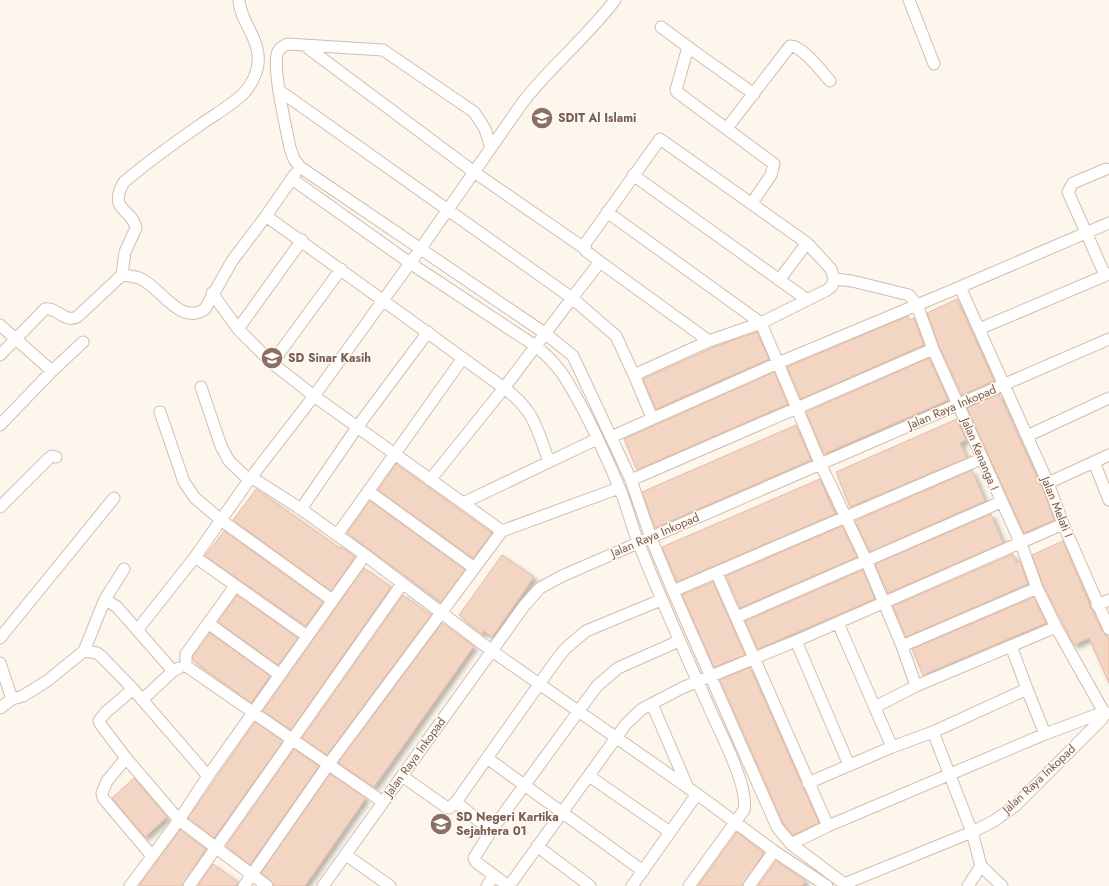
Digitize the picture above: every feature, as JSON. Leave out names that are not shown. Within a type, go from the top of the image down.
[{"type":"street","points":[[0,355],[44,309],[54,310],[69,319],[77,317],[122,275],[125,252],[136,228],[135,223],[121,209],[119,191],[124,182],[174,143],[243,93],[255,75],[258,54],[255,40],[242,15],[239,0]]},
{"type":"street","points":[[138,629],[196,557],[250,478],[314,396],[533,90],[597,24],[615,0]]},
{"type":"street","points":[[909,0],[934,64]]},
{"type":"street","points":[[661,27],[754,94]]},
{"type":"street","points":[[492,148],[485,129],[474,112],[383,50],[286,44],[280,48],[276,62],[280,92],[290,148],[294,159],[300,167],[546,334],[573,356],[631,480],[651,538],[673,591],[777,827],[791,844],[846,885]]},
{"type":"street","points":[[304,45],[474,172],[584,248],[600,262],[709,341]]},
{"type":"street","points":[[726,128],[790,46],[802,51],[830,81]]},
{"type":"street","points":[[688,47],[676,90],[677,92],[774,164],[771,175],[752,203]]},
{"type":"street","points":[[280,92],[572,298],[616,336],[652,418]]},
{"type":"street","points":[[584,248],[607,212],[660,139],[807,243],[829,265],[834,279],[832,286],[827,290],[806,299],[761,323],[709,341],[634,375]]},
{"type":"street","points":[[122,275],[143,279],[179,309],[191,314],[199,313],[205,309],[212,293],[232,261],[300,167]]},
{"type":"street","points":[[979,329],[1107,274],[1068,192],[1073,182],[1106,169]]},
{"type":"street","points":[[633,175],[806,299]]},
{"type":"street","points":[[292,179],[410,263],[537,347],[552,360],[563,375],[597,439],[619,488],[638,543],[679,641],[726,746],[744,792],[746,803],[744,810],[689,886]]},
{"type":"street","points":[[607,212],[761,323],[820,462],[866,560],[902,646],[916,686]]},
{"type":"street","points":[[266,216],[302,240],[524,403],[531,413],[549,462]]},
{"type":"street","points":[[612,437],[778,363],[960,288],[1109,223]]},
{"type":"street","points":[[238,330],[302,240]]},
{"type":"street","points":[[778,280],[807,243]]},
{"type":"street","points":[[430,480],[537,347],[600,262]]},
{"type":"street","points":[[272,363],[341,269]]},
{"type":"street","points":[[834,279],[852,281],[909,294],[917,305]]},
{"type":"street","name":"Jalan Melati I","points":[[960,288],[1048,483],[1063,524],[1097,605],[1109,629]]},
{"type":"street","points":[[212,293],[238,330],[272,363],[314,396],[358,426],[394,454],[502,531]]},
{"type":"street","name":"Jalan Kenanga I","points":[[917,305],[933,349],[1021,544],[1037,588],[1056,627],[1106,719]]},
{"type":"street","points":[[0,325],[52,371]]},
{"type":"street","points":[[301,509],[358,426],[428,332]]},
{"type":"street","name":"Jalan Raya Inkopad","points":[[323,886],[524,606],[540,588],[562,576],[651,538],[820,462],[1005,385],[1109,338]]},
{"type":"street","points":[[0,425],[82,342]]},
{"type":"street","points":[[631,480],[933,349]]},
{"type":"street","points":[[337,535],[464,358]]},
{"type":"street","points":[[201,387],[221,446],[229,461],[250,478],[301,509],[365,555],[492,651],[693,791],[774,851],[824,885],[831,874]]},
{"type":"street","points":[[1027,436],[1109,398]]},
{"type":"street","points":[[160,412],[187,489],[221,520],[332,600]]},
{"type":"street","points":[[463,503],[597,439]]},
{"type":"street","points":[[1048,483],[1109,455]]},
{"type":"street","points":[[0,507],[48,459],[52,456],[56,456]]},
{"type":"street","points":[[673,591],[717,574],[981,458]]},
{"type":"street","points":[[1094,462],[1109,500]]},
{"type":"street","points":[[244,886],[328,765],[473,567],[502,531],[619,488]]},
{"type":"street","points":[[368,491],[473,567]]},
{"type":"street","points":[[0,638],[114,498]]},
{"type":"street","points":[[737,617],[1001,502]]},
{"type":"street","points":[[679,641],[618,668],[597,686],[492,831],[474,858],[476,862],[509,886],[634,716],[652,704],[698,682],[796,642],[1021,544],[1063,524]]},
{"type":"street","points":[[130,886],[179,820],[208,776],[365,555]]},
{"type":"street","points":[[196,557],[307,636]]},
{"type":"street","points":[[0,708],[12,699],[23,696],[47,681],[84,651],[105,599],[124,569]]},
{"type":"street","points":[[717,574],[756,658],[808,783],[828,826]]},
{"type":"street","points":[[189,886],[402,584]]},
{"type":"street","points":[[186,666],[186,654],[235,586]]},
{"type":"street","points":[[902,646],[1037,588]]},
{"type":"street","points":[[105,599],[117,607],[138,629],[173,671]]},
{"type":"street","points":[[402,776],[449,808],[456,802],[566,648],[586,631],[662,600]]},
{"type":"street","points":[[1097,605],[1109,600]]},
{"type":"street","points":[[208,623],[280,675]]},
{"type":"street","points":[[838,623],[892,747]]},
{"type":"street","points":[[875,707],[916,686],[1056,627]]},
{"type":"street","points":[[796,642],[849,765]]},
{"type":"street","points":[[1011,646],[1045,734]]},
{"type":"street","points":[[84,651],[97,653],[102,657],[133,689],[208,776]]},
{"type":"street","points":[[0,663],[12,699]]},
{"type":"street","points":[[142,700],[173,671],[186,666]]},
{"type":"street","points":[[186,666],[383,802]]},
{"type":"street","points":[[133,689],[105,713],[100,721],[101,725],[126,758],[179,820],[267,886]]},
{"type":"street","points":[[808,783],[892,747],[933,732],[1028,689]]},
{"type":"street","points":[[652,704],[693,791]]},
{"type":"street","name":"Jalan Raya Inkopad","points":[[791,844],[828,826],[1045,734],[1096,715],[1106,719],[1015,806],[994,821],[972,832],[846,885]]},
{"type":"street","points":[[933,732],[948,775],[972,832],[981,866],[996,884]]},
{"type":"street","points":[[126,758],[107,781],[102,793],[103,798],[152,856]]},
{"type":"street","points":[[487,758],[643,871]]},
{"type":"street","points":[[589,776],[670,832]]},
{"type":"street","points":[[632,886],[670,832],[693,791]]},
{"type":"street","points":[[456,802],[492,831]]},
{"type":"street","points":[[537,846],[590,886]]},
{"type":"street","points":[[749,886],[774,851]]},
{"type":"street","points":[[346,855],[390,886]]},
{"type":"street","points":[[968,886],[981,866]]},
{"type":"street","points":[[487,886],[494,876]]},
{"type":"building","points":[[957,299],[994,381],[962,395],[939,346],[927,313]]},
{"type":"building","points":[[908,316],[909,320],[914,318],[924,345],[801,399],[787,367]]},
{"type":"building","points":[[757,332],[769,359],[656,409],[643,379],[714,347]]},
{"type":"building","points":[[929,358],[948,400],[824,454],[806,412]]},
{"type":"building","points":[[774,372],[788,404],[637,470],[624,439]]},
{"type":"building","points":[[999,394],[1044,492],[1054,520],[1024,533],[967,408]]},
{"type":"building","points":[[957,419],[966,440],[960,443],[967,458],[850,507],[836,472]]},
{"type":"building","points":[[796,425],[811,460],[655,528],[642,492]]},
{"type":"building","points":[[396,464],[492,533],[473,558],[378,490]]},
{"type":"building","points":[[972,470],[985,501],[870,552],[855,521]]},
{"type":"building","points":[[820,479],[835,514],[677,582],[662,547]]},
{"type":"building","points":[[256,489],[341,549],[342,547],[355,557],[331,591],[233,520]]},
{"type":"building","points":[[370,501],[465,570],[441,602],[347,533]]},
{"type":"building","points":[[991,514],[1003,543],[888,593],[875,564]]},
{"type":"building","points":[[842,526],[857,557],[740,608],[726,576]]},
{"type":"building","points":[[224,531],[323,602],[306,626],[205,556]]},
{"type":"building","points":[[1063,541],[1091,608],[1103,632],[1109,639],[1109,683],[1089,638],[1074,645],[1043,585],[1032,555]]},
{"type":"building","points":[[1013,554],[1016,562],[1020,561],[1028,584],[906,637],[893,606]]},
{"type":"building","points":[[502,555],[534,577],[492,637],[484,631],[482,634],[459,615]]},
{"type":"building","points":[[364,568],[391,587],[291,730],[263,711]]},
{"type":"building","points":[[863,570],[875,599],[758,649],[745,621]]},
{"type":"building","points":[[713,582],[745,655],[714,667],[682,595]]},
{"type":"building","points":[[237,595],[298,638],[278,665],[218,622]]},
{"type":"building","points":[[403,595],[431,615],[327,755],[302,738]]},
{"type":"building","points":[[1034,597],[1046,623],[923,675],[912,649]]},
{"type":"building","points":[[442,623],[474,646],[374,787],[338,763]]},
{"type":"building","points":[[210,633],[270,676],[251,703],[193,660],[193,656]]},
{"type":"building","points":[[750,667],[819,823],[793,835],[783,823],[720,680]]},
{"type":"building","points":[[255,722],[283,741],[214,838],[188,818]]},
{"type":"building","points":[[294,749],[319,766],[250,865],[226,846]]},
{"type":"building","points":[[330,774],[366,798],[305,886],[274,886],[271,881],[261,873]]},
{"type":"building","points":[[134,778],[167,817],[145,837],[112,798]]},
{"type":"building","points":[[180,830],[206,849],[182,886],[139,886]]},
{"type":"building","points":[[737,832],[764,853],[742,886],[698,886]]},
{"type":"building","points":[[776,861],[806,881],[802,886],[758,886]]},
{"type":"building","points":[[213,864],[238,882],[237,886],[198,886]]},
{"type":"place","name":"SDIT Al Islami","points":[[542,118]]},
{"type":"place","name":"SD Sinar Kasih","points":[[272,358]]},
{"type":"place","name":"SD Negeri Kartika Sejahtera 01","points":[[441,824]]}]
